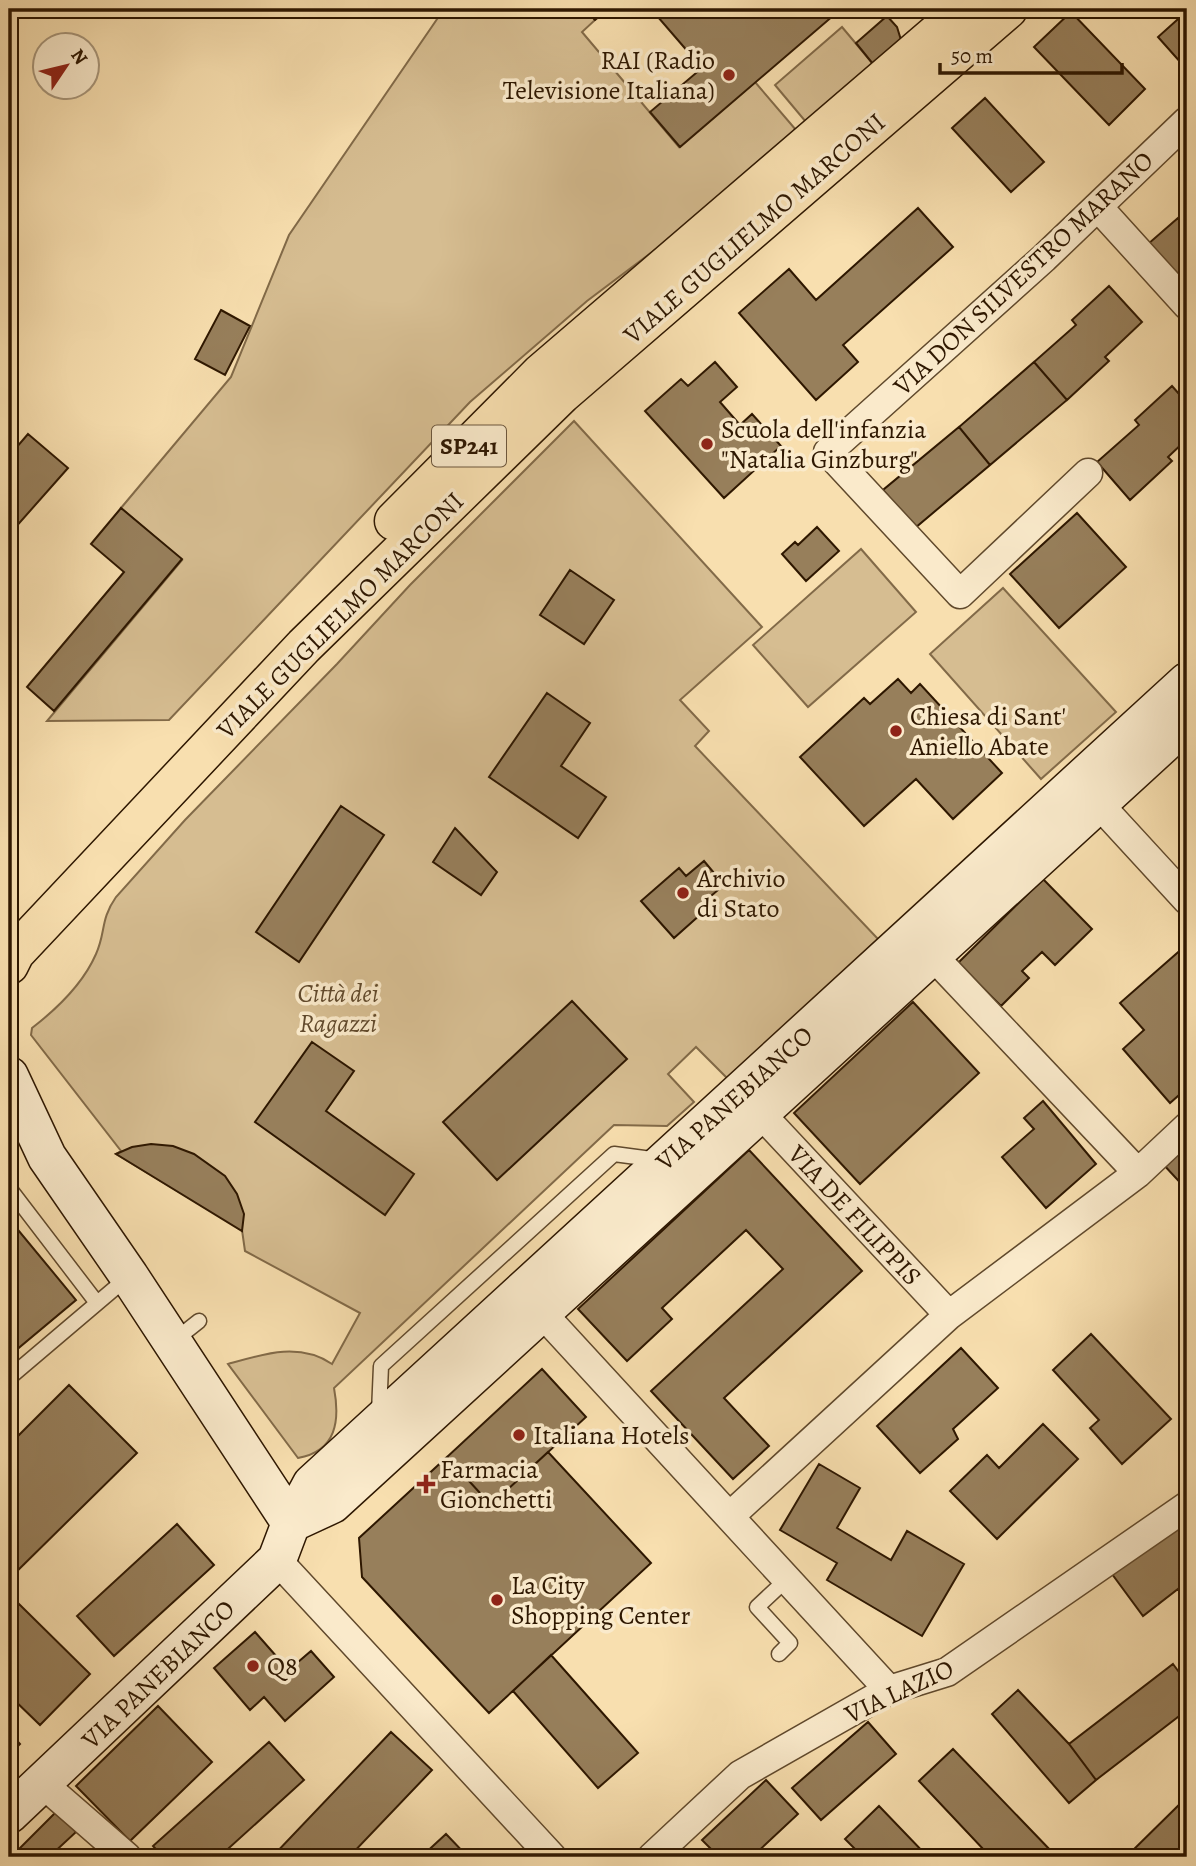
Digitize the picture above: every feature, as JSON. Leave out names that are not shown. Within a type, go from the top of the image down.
[{"type":"main road","name":"VIALE GUGLIELMO MARCONI","points":[[9,921],[287,628],[541,373],[965,9]]},
{"type":"main road","name":"VIALE GUGLIELMO MARCONI","points":[[9,965],[15,953],[304,646],[562,394],[1007,9]]},
{"type":"street","name":"VIA DON SILVESTRO MARANO","points":[[1088,473],[960,594],[828,453],[1098,207],[1187,121]]},
{"type":"street","points":[[1098,207],[1187,304]]},
{"type":"street","name":"VIA PANEBIANCO","points":[[291,1523],[332,1504],[933,956],[1089,793],[1187,682]]},
{"type":"street","name":"VIA PANEBIANCO","points":[[9,1814],[277,1560],[291,1523],[312,1484],[665,1161],[931,909],[1187,722]]},
{"type":"street","points":[[1089,793],[1187,900]]},
{"type":"street","points":[[933,956],[1138,1173]]},
{"type":"street","points":[[9,1076],[47,1157]]},
{"type":"street","name":"VIA DE FILIPPIS","points":[[761,1114],[949,1315]]},
{"type":"street","points":[[9,1116],[47,1157],[129,1276],[185,1331],[291,1523]]},
{"type":"street","points":[[730,1516],[949,1315],[1138,1173],[1187,1127]]},
{"type":"street","points":[[541,1312],[889,1690]]},
{"type":"street","name":"VIA LAZIO","points":[[652,1857],[740,1775],[889,1690],[947,1672],[1187,1506]]},
{"type":"street","points":[[277,1560],[552,1857]]},
{"type":"street","points":[[43,1784],[127,1857]]},
{"type":"lane","points":[[9,1188],[97,1303]]},
{"type":"lane","points":[[9,1378],[129,1276]]},
{"type":"lane","points":[[779,1654],[790,1643],[757,1607],[787,1579]]},
{"type":"green space","points":[[444,9],[585,9],[595,20],[582,32],[679,147],[755,82],[796,130],[684,228],[587,301],[470,402],[169,720],[47,721],[182,560],[121,508],[231,377],[289,235]]},
{"type":"green space","points":[[842,27],[873,64],[806,122],[775,85]]},
{"type":"green space","name":"Città dei Ragazzi","points":[[574,421],[762,627],[680,700],[709,731],[695,746],[878,939],[729,1080],[696,1047],[668,1074],[694,1102],[667,1126],[614,1125],[334,1388],[336,1422],[333,1432],[321,1449],[298,1458],[228,1364],[268,1354],[294,1352],[307,1353],[332,1364],[360,1313],[245,1251],[242,1230],[116,1154],[121,1151],[31,1035],[32,1028],[60,1004],[91,965],[105,919],[116,897],[185,820],[410,585]]},
{"type":"green space","points":[[861,549],[916,612],[808,707],[753,645]]},
{"type":"green space","points":[[1003,588],[1116,712],[1041,779],[930,654]]},
{"type":"building","points":[[585,9],[609,9],[595,20]]},
{"type":"building","name":"RAI (Radio Televisione Italiana)","points":[[651,9],[841,9],[680,147],[650,112],[702,68]]},
{"type":"building","points":[[1187,11],[1187,59],[1182,64],[1158,37]]},
{"type":"building","points":[[1071,12],[1145,89],[1109,125],[1034,47]]},
{"type":"building","points":[[887,16],[897,27],[901,40],[873,64],[856,43]]},
{"type":"building","points":[[985,98],[1044,162],[1011,192],[952,128]]},
{"type":"building","points":[[918,208],[953,247],[843,345],[858,362],[816,400],[739,313],[789,269],[816,300]]},
{"type":"building","points":[[1178,218],[1187,230],[1187,290],[1148,244]]},
{"type":"building","points":[[1109,286],[1142,322],[1105,357],[1109,361],[1067,400],[1034,362],[1076,325],[1072,320]]},
{"type":"building","points":[[221,310],[250,326],[225,375],[195,359]]},
{"type":"building","points":[[715,362],[737,387],[720,402],[740,425],[752,414],[781,446],[724,498],[645,411],[681,379],[688,386]]},
{"type":"building","points":[[1034,362],[1067,400],[990,465],[959,427]]},
{"type":"building","points":[[1172,386],[1187,403],[1187,439],[1168,457],[1172,461],[1130,500],[1097,462],[1139,425],[1135,420]]},
{"type":"building","points":[[959,427],[990,465],[915,528],[883,490]]},
{"type":"building","points":[[28,434],[68,468],[14,529],[9,524],[9,456]]},
{"type":"building","points":[[121,508],[182,559],[54,711],[27,687],[124,572],[91,544]]},
{"type":"building","points":[[1077,513],[1126,567],[1059,628],[1010,574]]},
{"type":"building","points":[[817,527],[839,551],[806,581],[782,554],[795,542],[798,545]]},
{"type":"building","points":[[1187,542],[1187,557],[1180,549]]},
{"type":"building","points":[[570,570],[614,600],[584,644],[540,615]]},
{"type":"building","name":"Chiesa di Sant' Aniello Abate","points":[[898,679],[911,693],[920,684],[1002,773],[953,819],[916,779],[864,826],[800,757],[864,698],[870,704]]},
{"type":"building","points":[[547,693],[590,723],[561,766],[606,797],[578,838],[489,777]]},
{"type":"building","points":[[341,806],[384,835],[299,962],[256,932]]},
{"type":"building","points":[[455,828],[497,872],[481,895],[433,862]]},
{"type":"building","name":"Archivio di Stato","points":[[704,861],[724,885],[705,901],[710,906],[674,938],[641,901],[679,868],[686,876]]},
{"type":"building","points":[[1043,879],[1092,929],[1055,965],[1042,952],[1022,971],[1029,978],[1001,1006],[958,963]]},
{"type":"building","points":[[1184,947],[1187,951],[1187,1088],[1170,1103],[1123,1049],[1144,1030],[1120,1003]]},
{"type":"building","points":[[572,1001],[627,1059],[497,1180],[443,1122]]},
{"type":"building","points":[[913,1002],[979,1073],[860,1184],[794,1113]]},
{"type":"building","points":[[312,1042],[354,1071],[326,1111],[414,1174],[385,1215],[255,1122]]},
{"type":"building","points":[[1043,1101],[1096,1164],[1046,1208],[1002,1157],[1034,1129],[1024,1118]]},
{"type":"building","points":[[1187,1140],[1187,1190],[1162,1163]]},
{"type":"building","points":[[151,1144],[173,1146],[194,1154],[225,1176],[237,1194],[244,1214],[242,1231],[116,1154],[132,1147]]},
{"type":"building","points":[[749,1150],[862,1271],[724,1398],[769,1446],[733,1479],[651,1391],[783,1269],[746,1230],[662,1308],[672,1319],[627,1361],[578,1309]]},
{"type":"building","points":[[9,1219],[76,1300],[9,1356]]},
{"type":"building","points":[[1091,1334],[1171,1419],[1122,1464],[1090,1428],[1099,1420],[1053,1370]]},
{"type":"building","points":[[961,1348],[998,1388],[953,1429],[958,1439],[920,1473],[877,1426]]},
{"type":"building","name":"Italiana Hotels","points":[[542,1369],[586,1417],[491,1505],[447,1457]]},
{"type":"building","points":[[69,1385],[137,1453],[9,1579],[9,1445]]},
{"type":"building","points":[[1043,1424],[1078,1459],[997,1539],[950,1491],[987,1455],[999,1468]]},
{"type":"building","name":"La City Shopping Center","points":[[548,1452],[651,1563],[489,1713],[362,1577],[359,1538],[447,1457],[491,1505]]},
{"type":"building","points":[[819,1464],[860,1488],[837,1528],[891,1560],[907,1531],[964,1564],[922,1636],[827,1580],[837,1563],[780,1530]]},
{"type":"building","points":[[1187,1519],[1187,1601],[1178,1589],[1143,1616],[1112,1574]]},
{"type":"building","points":[[177,1524],[214,1565],[114,1656],[77,1616]]},
{"type":"building","points":[[19,1604],[90,1674],[40,1725],[9,1695],[9,1614]]},
{"type":"building","points":[[255,1632],[284,1665],[278,1670],[283,1675],[311,1651],[334,1677],[285,1721],[264,1697],[250,1710],[214,1668]]},
{"type":"building","points":[[551,1655],[638,1753],[598,1788],[513,1691]]},
{"type":"building","points":[[1173,1664],[1187,1683],[1187,1710],[1096,1780],[1069,1744]]},
{"type":"building","points":[[1018,1690],[1069,1744],[1096,1780],[1069,1803],[992,1714]]},
{"type":"building","points":[[158,1706],[212,1762],[130,1841],[76,1786]]},
{"type":"building","points":[[868,1722],[896,1754],[821,1820],[792,1788]]},
{"type":"building","points":[[9,1732],[20,1744],[9,1755]]},
{"type":"building","points":[[391,1732],[432,1770],[349,1857],[272,1857]]},
{"type":"building","points":[[269,1742],[304,1780],[219,1857],[163,1857],[153,1846]]},
{"type":"building","points":[[953,1749],[1053,1853],[1048,1857],[979,1857],[985,1851],[919,1781]]},
{"type":"building","points":[[766,1780],[798,1814],[752,1857],[719,1857],[702,1840]]},
{"type":"building","points":[[1187,1797],[1187,1857],[1126,1857]]},
{"type":"building","points":[[879,1806],[928,1857],[863,1857],[845,1839]]},
{"type":"building","points":[[57,1811],[76,1832],[49,1857],[11,1857]]},
{"type":"building","points":[[446,1834],[468,1857],[421,1857]]},
{"type":"place","name":"RAI (Radio Televisione Italiana)","points":[[729,75]]},
{"type":"place","name":"Scuola dell'infanzia \"Natalia Ginzburg\"","points":[[707,444]]},
{"type":"place","name":"Chiesa di Sant' Aniello Abate","points":[[896,731]]},
{"type":"place","name":"Archivio di Stato","points":[[683,893]]},
{"type":"place","name":"Italiana Hotels","points":[[519,1435]]},
{"type":"place","name":"Farmacia Gionchetti","points":[[426,1484]]},
{"type":"place","name":"La City Shopping Center","points":[[497,1600]]},
{"type":"place","name":"Q8","points":[[253,1666]]}]
